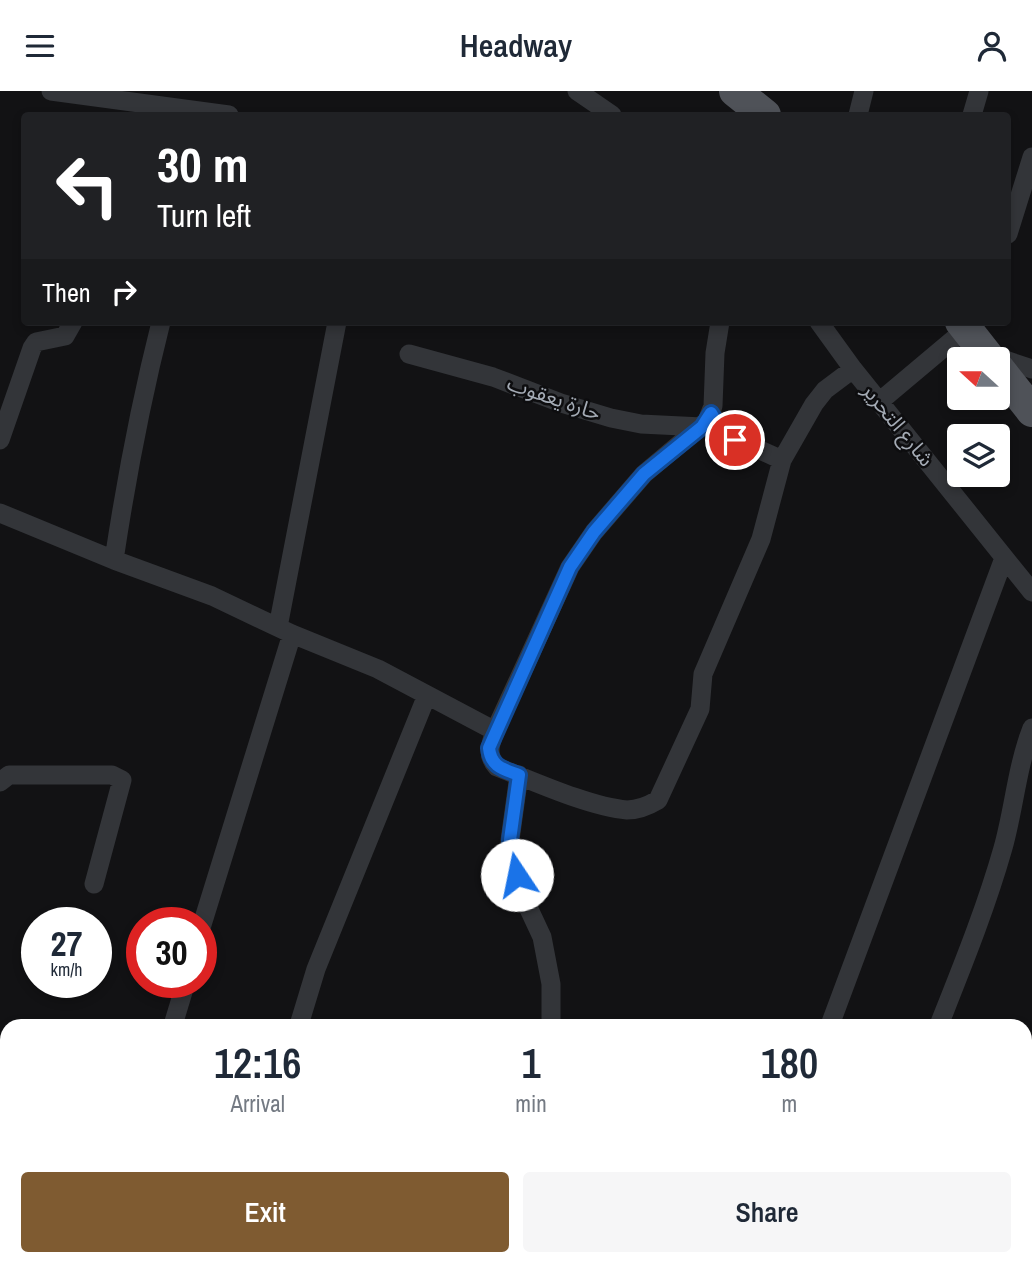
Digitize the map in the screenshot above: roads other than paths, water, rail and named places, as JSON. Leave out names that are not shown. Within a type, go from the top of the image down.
[{"type":"main road","points":[[735,91],[761,112]]},
{"type":"main road","points":[[979,342],[1032,411]]},
{"type":"street","points":[[51,91],[148,110],[180,112]]},
{"type":"street","points":[[577,91],[608,112]]},
{"type":"street","points":[[859,112],[864,91]]},
{"type":"street","points":[[973,112],[979,91]]},
{"type":"street","points":[[1011,224],[1032,157]]},
{"type":"street","points":[[0,440],[32,348],[36,342],[65,336],[71,326]]},
{"type":"street","points":[[114,560],[127,474],[160,326]]},
{"type":"street","points":[[207,907],[285,631],[336,326]]},
{"type":"street","points":[[719,326],[706,420],[644,474],[594,532],[570,567],[495,730],[489,748],[497,767],[569,794],[627,810],[646,808],[658,800],[700,709],[704,674],[761,539],[782,460],[814,404],[825,390],[853,369]]},
{"type":"street","name":"شارع التحرير","points":[[822,326],[879,402],[1032,592]]},
{"type":"street","points":[[879,402],[979,342],[1032,369]]},
{"type":"street","name":"حارة يعقوب","points":[[409,354],[493,377],[561,403],[611,418],[651,425],[706,420]]},
{"type":"street","points":[[706,420],[725,434],[782,460]]},
{"type":"street","points":[[0,513],[114,560],[212,596],[285,631],[378,669],[495,730]]},
{"type":"street","points":[[832,1019],[1004,558]]},
{"type":"street","points":[[301,1019],[320,957],[427,695]]},
{"type":"street","points":[[941,1019],[1001,853],[1032,728]]},
{"type":"street","points":[[0,782],[9,775],[112,775],[122,781],[94,884]]},
{"type":"street","points":[[519,775],[510,840],[521,892],[542,937],[551,984],[551,1019]]},
{"type":"street","points":[[175,1019],[181,998]]},
{"type":"street","points":[[0,1135],[0,1264]]}]
